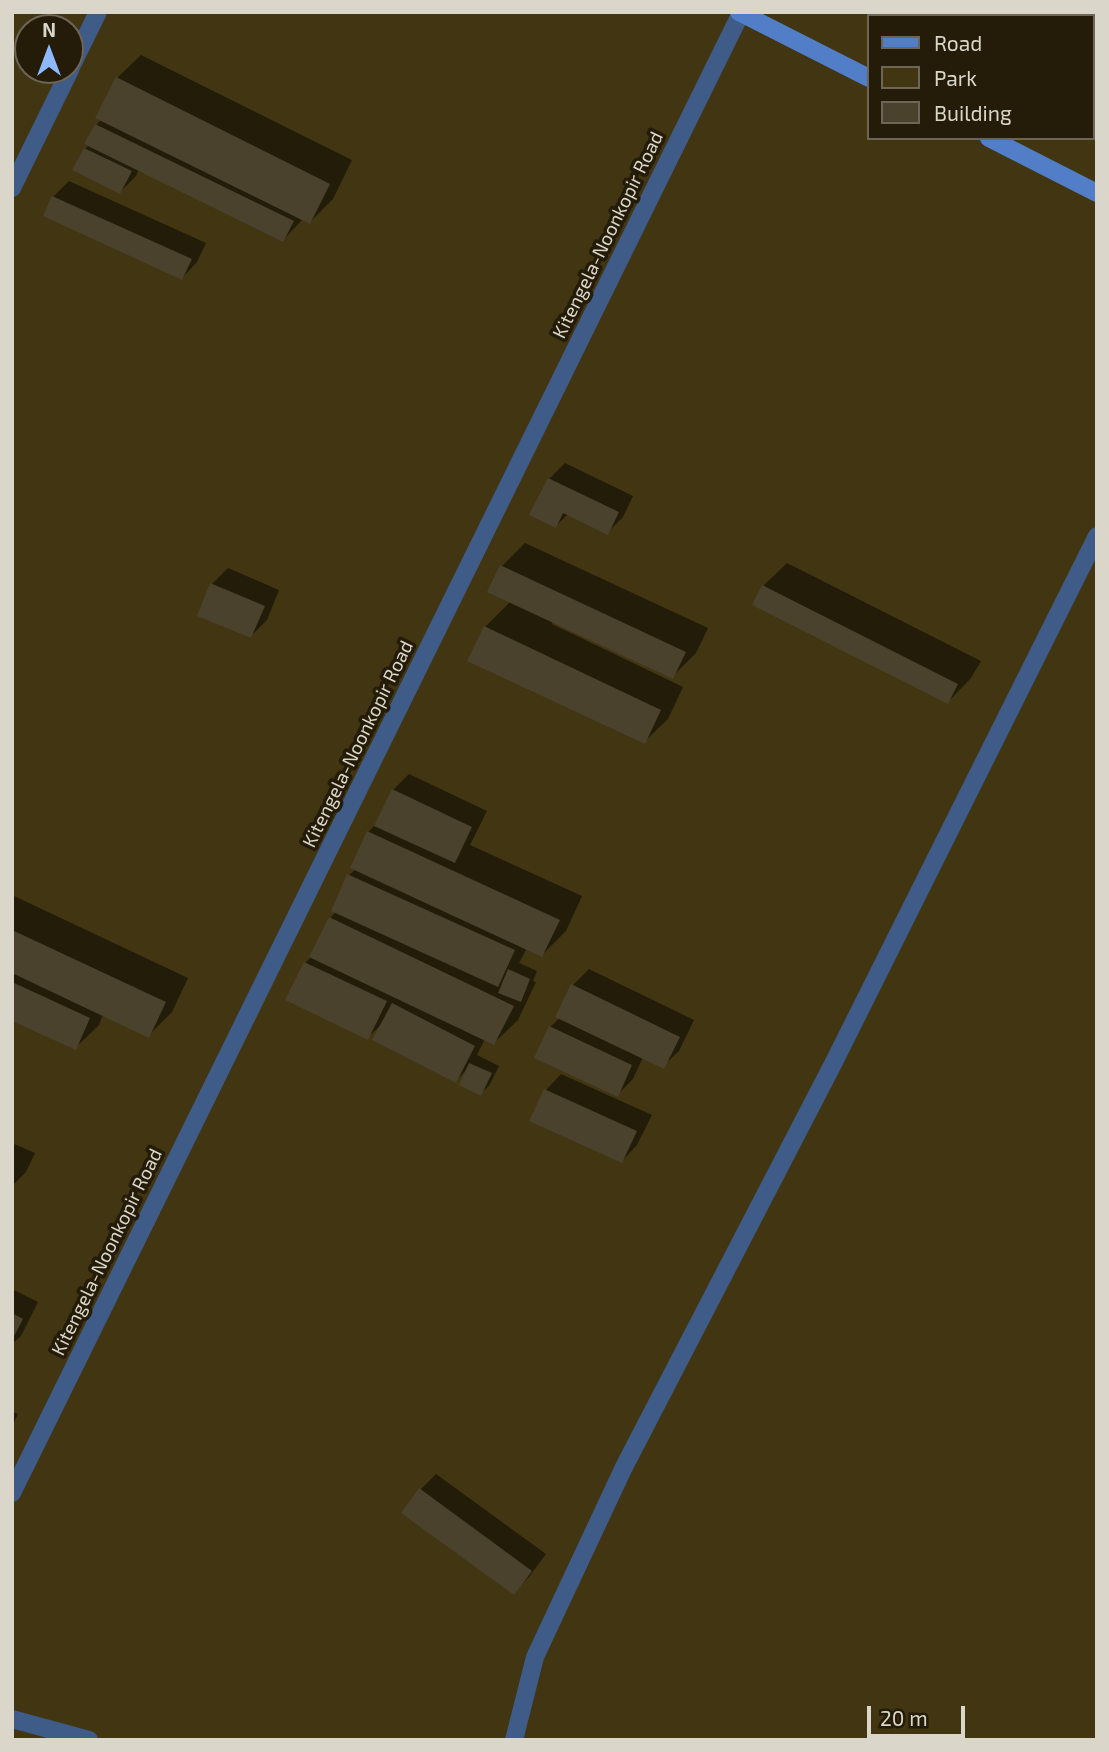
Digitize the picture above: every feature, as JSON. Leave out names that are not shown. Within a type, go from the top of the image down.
[{"type":"street","points":[[84,41],[98,12]]},
{"type":"street","points":[[740,13],[867,77]]},
{"type":"street","name":"Kitengela-Noonkopir Road","points":[[12,1493],[740,13]]},
{"type":"street","points":[[12,188],[63,84]]},
{"type":"street","points":[[993,140],[1097,192]]},
{"type":"street","points":[[514,1740],[535,1657],[624,1467],[834,1062],[1097,536]]},
{"type":"street","points":[[12,1719],[89,1740]]},
{"type":"green space","points":[[12,12],[1097,12],[1097,1740],[12,1740]]},
{"type":"building","points":[[116,77],[330,184],[310,224],[95,118]]},
{"type":"building","points":[[95,124],[294,221],[283,242],[84,144]]},
{"type":"building","points":[[84,148],[132,171],[120,194],[72,170]]},
{"type":"building","points":[[52,196],[192,259],[182,280],[43,216]]},
{"type":"building","points":[[548,478],[619,512],[608,535],[563,513],[556,528],[529,515]]},
{"type":"building","points":[[500,565],[686,652],[673,679],[487,592]]},
{"type":"building","points":[[210,583],[265,606],[251,638],[197,616]]},
{"type":"building","points":[[762,585],[958,684],[948,704],[752,605]]},
{"type":"building","points":[[484,626],[661,710],[645,744],[467,661]]},
{"type":"building","points":[[392,789],[472,827],[455,863],[374,826]]},
{"type":"building","points":[[367,831],[560,920],[542,957],[350,868]]},
{"type":"building","points":[[347,874],[515,950],[498,987],[331,911]]},
{"type":"building","points":[[329,917],[514,1006],[494,1045],[309,957]]},
{"type":"building","points":[[12,930],[166,1002],[149,1038],[12,973]]},
{"type":"building","points":[[304,962],[387,1001],[368,1040],[285,1000]]},
{"type":"building","points":[[508,969],[530,979],[521,1002],[498,993]]},
{"type":"building","points":[[12,982],[90,1018],[76,1050],[12,1021]]},
{"type":"building","points":[[571,984],[680,1037],[664,1069],[555,1017]]},
{"type":"building","points":[[392,1003],[475,1046],[456,1083],[372,1040]]},
{"type":"building","points":[[549,1026],[632,1065],[618,1097],[534,1058]]},
{"type":"building","points":[[469,1063],[492,1073],[481,1096],[459,1085]]},
{"type":"building","points":[[544,1089],[637,1131],[622,1163],[529,1121]]},
{"type":"building","points":[[12,1313],[23,1319],[12,1340]]},
{"type":"building","points":[[419,1488],[532,1571],[514,1595],[401,1513]]}]
